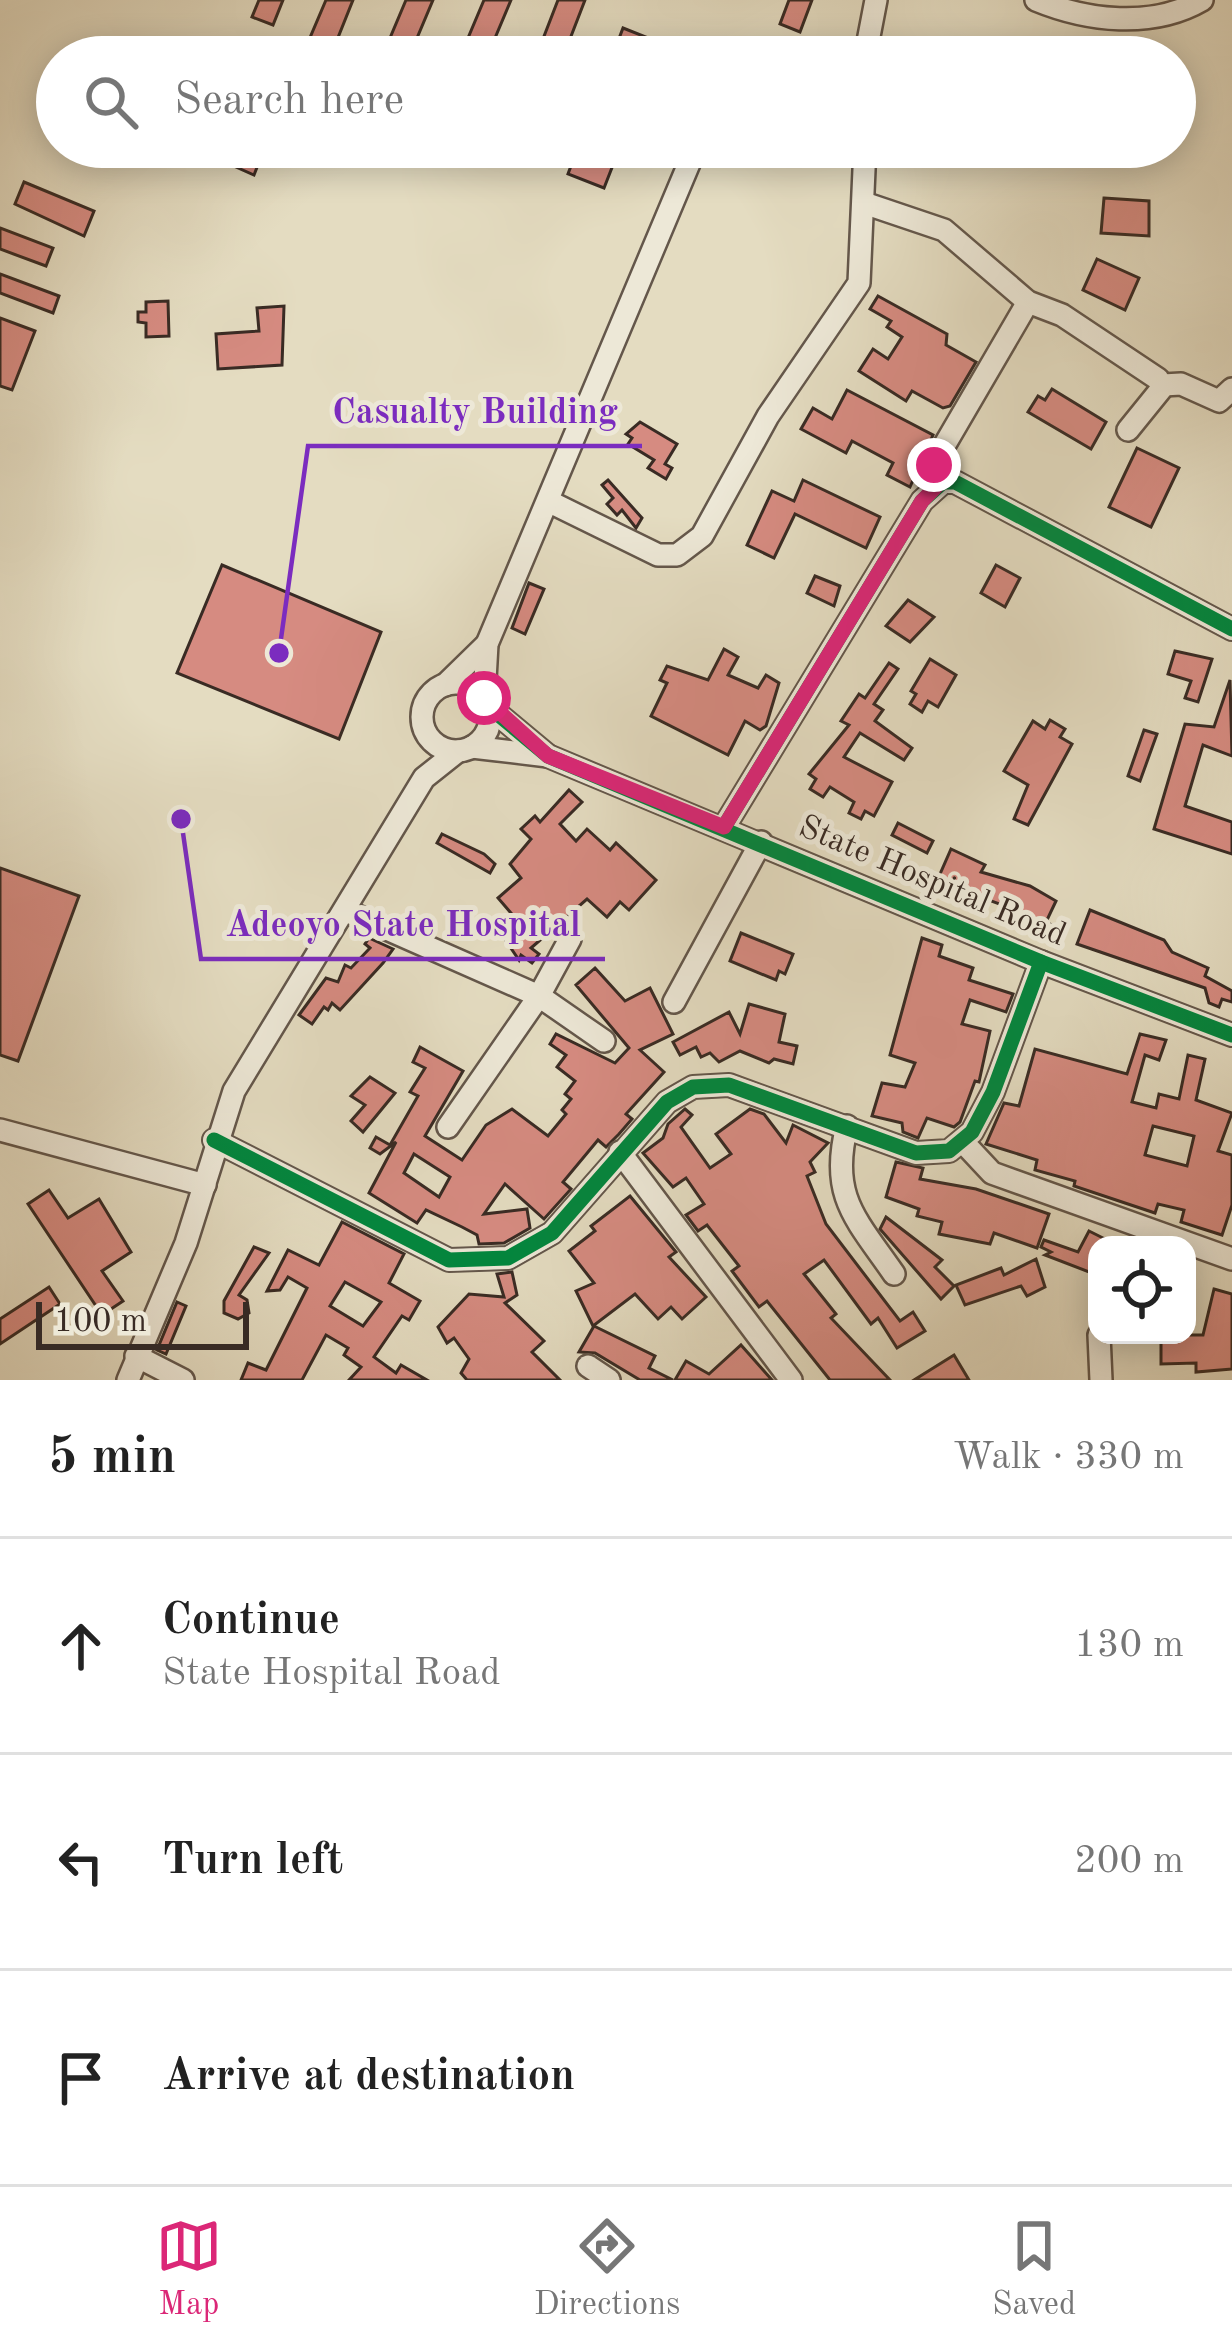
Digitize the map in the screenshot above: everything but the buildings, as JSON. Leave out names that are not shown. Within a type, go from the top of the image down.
[{"type":"street","points":[[870,36],[876,0]]},
{"type":"street","points":[[1036,0],[1112,19],[1175,14],[1202,0]]},
{"type":"street","points":[[548,756],[440,747],[428,735],[422,719],[426,702],[487,644],[687,168]]},
{"type":"street","points":[[550,502],[658,555],[691,548],[768,416],[859,283],[865,168]]},
{"type":"street","points":[[864,202],[944,230],[1028,302],[1062,315],[1163,385],[1181,384],[1228,399]]},
{"type":"street","points":[[936,487],[937,458],[1028,302]]},
{"type":"street","points":[[1128,430],[1163,385]]},
{"type":"street","points":[[724,827],[922,501],[936,487],[955,482],[1232,628]]},
{"type":"street","points":[[128,1380],[186,1243],[214,1141],[234,1091],[424,778],[489,725],[487,644]]},
{"type":"street","points":[[445,685],[471,686],[486,702]]},
{"type":"street","name":"State Hospital Road","points":[[486,702],[548,756],[1041,962],[1232,1035]]},
{"type":"street","points":[[424,778],[428,735]]},
{"type":"street","points":[[674,1002],[761,842]]},
{"type":"street","points":[[346,911],[538,996],[604,1041]]},
{"type":"street","points":[[448,1126],[538,996],[570,939]]},
{"type":"street","points":[[214,1141],[449,1260],[508,1258],[542,1241],[681,1090],[710,1084],[767,1094],[916,1153],[936,1156],[962,1142],[993,1092],[1041,962]]},
{"type":"street","points":[[847,1126],[839,1157],[845,1204],[894,1274]]},
{"type":"street","points":[[0,1130],[205,1185]]},
{"type":"street","points":[[962,1142],[992,1173],[1125,1234],[1232,1259]]},
{"type":"street","points":[[620,1152],[791,1380]]},
{"type":"street","points":[[1099,1344],[1101,1380]]},
{"type":"street","points":[[136,1356],[183,1380]]},
{"type":"street","points":[[588,1366],[609,1380]]},
{"type":"cycle path","points":[[724,827],[922,501],[943,482],[955,482],[1232,629]]},
{"type":"cycle path","points":[[488,706],[548,756],[1041,962],[1232,1035]]},
{"type":"cycle path","points":[[214,1140],[449,1260],[508,1258],[552,1233],[667,1102],[693,1087],[729,1085],[916,1153],[949,1151],[972,1132],[993,1092],[1041,962]]},
{"type":"place","name":"Casualty Building","points":[[279,653]]},
{"type":"place","name":"Adeoyo State Hospital","points":[[181,819]]},
{"type":"route","points":[[484,698],[548,756],[724,827],[922,501],[936,487],[934,465]]}]
